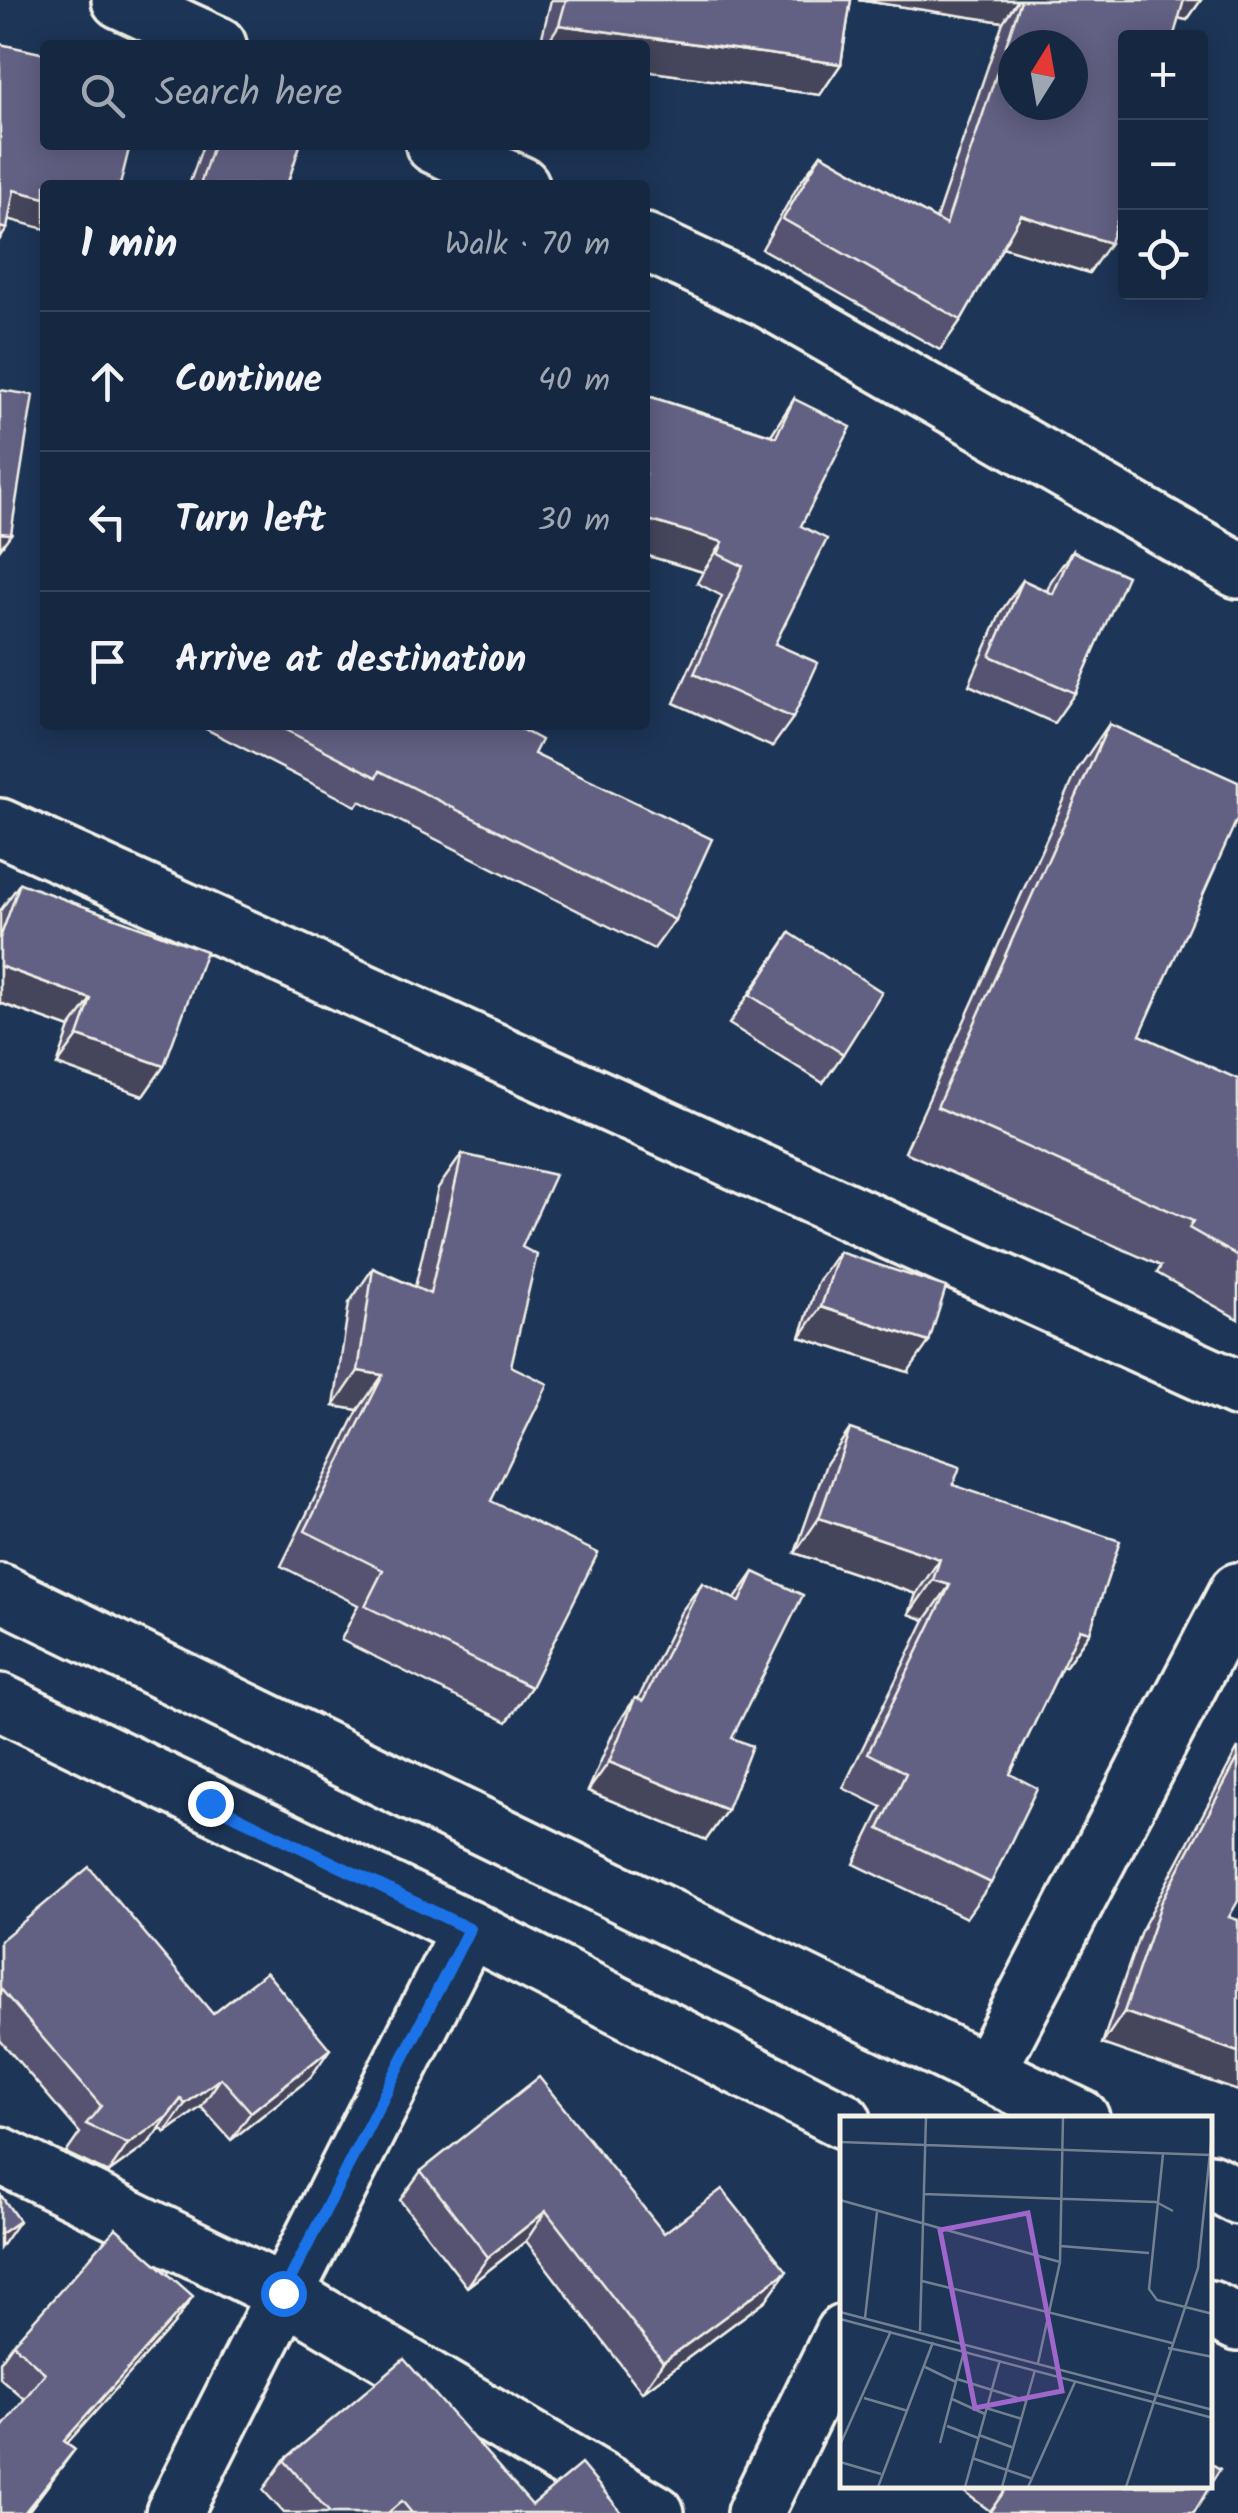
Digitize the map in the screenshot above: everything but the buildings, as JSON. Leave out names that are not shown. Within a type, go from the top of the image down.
[{"type":"street","points":[[120,0],[207,40]]},
{"type":"street","points":[[445,150],[510,180]]},
{"type":"street","points":[[650,244],[765,298],[1238,570]]},
{"type":"street","points":[[0,827],[1238,1389]]},
{"type":"street","points":[[987,2072],[1238,1591]]},
{"type":"street","points":[[0,1592],[1076,2116]]},
{"type":"street","points":[[4,1712],[469,1929],[840,2118]]},
{"type":"street","points":[[174,2513],[469,1929]]},
{"type":"street","points":[[0,2155],[283,2293],[656,2513]]},
{"type":"street","points":[[1213,2184],[1238,2196]]},
{"type":"street","points":[[1213,2310],[1238,2323]]},
{"type":"street","points":[[756,2513],[840,2339]]},
{"type":"route","points":[[210,1803],[469,1929],[283,2293]]}]
